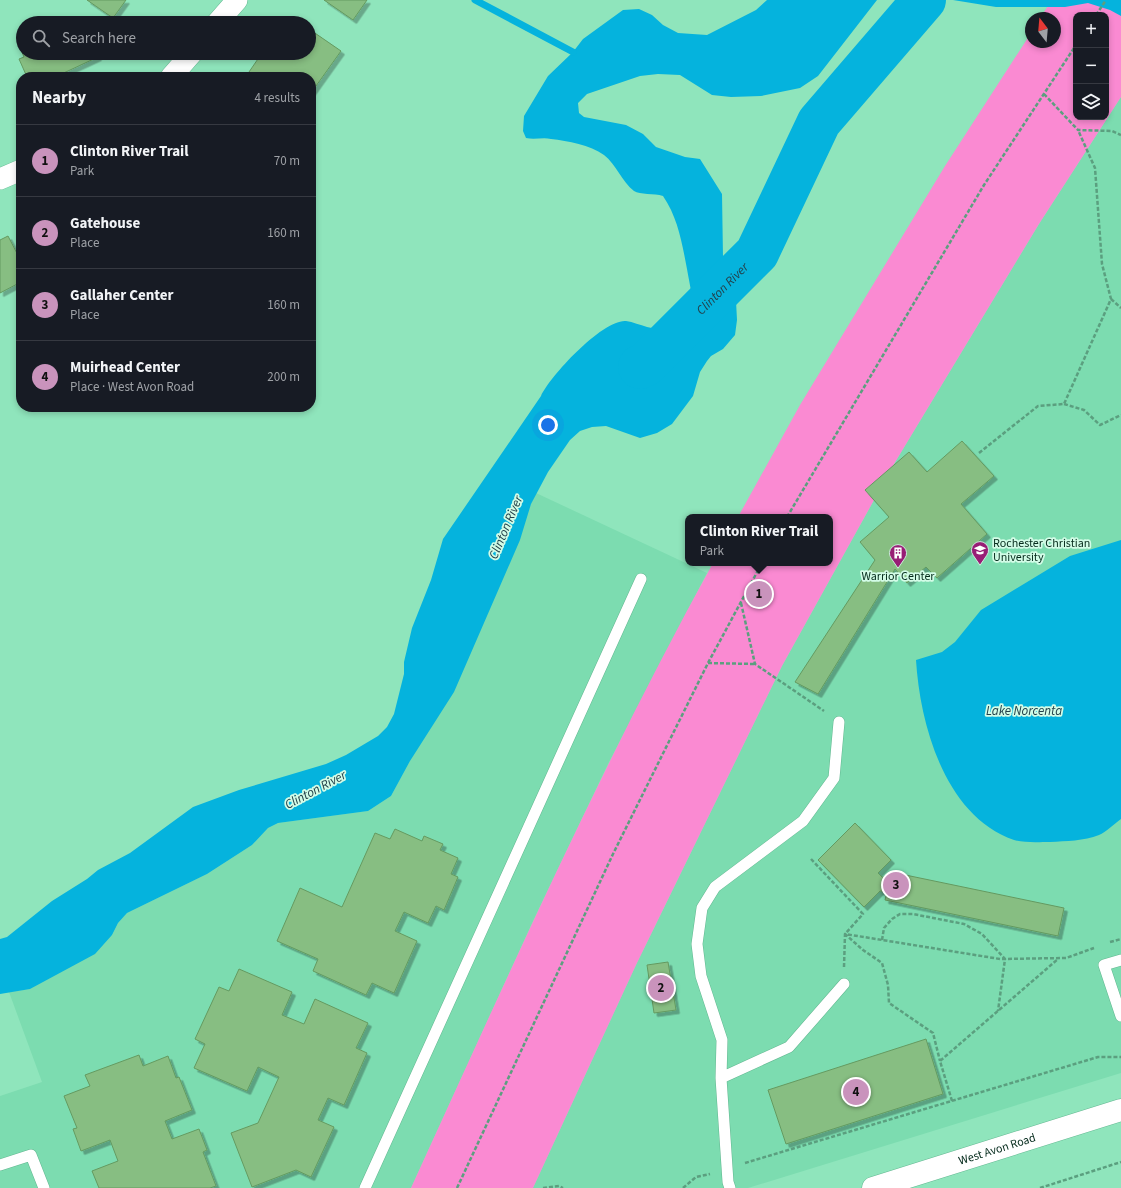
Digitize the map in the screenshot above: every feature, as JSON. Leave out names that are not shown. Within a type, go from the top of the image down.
[{"type":"main road","name":"West Avon Road","points":[[873,1188],[1121,1110]]},
{"type":"street","points":[[223,16],[237,0]]},
{"type":"street","points":[[175,72],[186,60]]},
{"type":"street","points":[[0,179],[16,172]]},
{"type":"lane","points":[[365,1188],[526,836],[641,579]]},
{"type":"lane","points":[[730,1188],[727,1169],[721,1078],[722,1040],[701,976],[697,944],[702,908],[715,887],[803,821],[834,778],[840,722]]},
{"type":"lane","points":[[1121,960],[1104,965],[1121,1016]]},
{"type":"lane","points":[[721,1078],[789,1047],[844,984]]},
{"type":"lane","points":[[0,1165],[32,1155],[44,1188]]},
{"type":"path","points":[[1098,12],[1106,0]]},
{"type":"path","points":[[789,514],[984,185],[1074,48]]},
{"type":"path","points":[[1044,94],[1078,130],[1095,168],[1102,264],[1111,298],[1121,308]]},
{"type":"path","points":[[1078,130],[1112,131],[1121,134]]},
{"type":"path","points":[[1064,404],[1111,298]]},
{"type":"path","points":[[979,453],[1038,406],[1064,404],[1084,410],[1100,425],[1121,415]]},
{"type":"path","points":[[458,1188],[613,854],[708,663],[760,566]]},
{"type":"path","points":[[741,603],[755,664]]},
{"type":"path","points":[[708,663],[755,664],[840,722]]},
{"type":"path","points":[[811,859],[863,914],[845,934],[844,984]]},
{"type":"path","points":[[882,940],[884,928],[892,918],[900,914],[913,914],[964,924],[982,934],[1005,959]]},
{"type":"path","points":[[845,934],[1005,959],[1066,958],[1100,946]]},
{"type":"path","points":[[845,934],[863,950],[882,963],[888,985],[889,1003],[933,1032],[952,1101]]},
{"type":"path","points":[[1107,943],[1121,938]]},
{"type":"path","points":[[940,1061],[1059,958]]},
{"type":"path","points":[[998,1012],[1005,959]]},
{"type":"path","points":[[683,1188],[696,1177],[727,1169],[1098,1057],[1121,1057]]},
{"type":"path","points":[[1040,1188],[1121,1162]]},
{"type":"path","points":[[543,1188],[559,1186],[563,1188]]},
{"type":"shaded area","points":[[1052,0],[1121,0],[1121,97],[1109,116],[1109,12],[1073,12],[1073,120],[1106,120],[1039,224],[894,464],[782,666],[636,965],[533,1188],[411,1188],[556,873],[632,717],[711,566],[833,566],[833,514],[740,514],[800,405],[945,166],[1025,42],[1025,48],[1061,48],[1061,12],[1044,12]]},
{"type":"shaded area","name":"Rochester Christian University","points":[[1121,97],[1121,1073],[748,1188],[533,1188],[636,965],[782,666],[894,464],[1039,224],[1106,120],[1109,120],[1109,116]]},
{"type":"shaded area","points":[[536,493],[685,563],[685,566],[692,566],[707,573],[608,764],[533,921],[411,1188],[0,1188],[0,1096],[42,1082],[9,992],[30,989],[112,935],[118,923],[127,913],[207,874],[252,845],[268,828],[278,823],[368,811],[391,796],[410,761]]},
{"type":"water","points":[[767,0],[877,0],[818,76],[800,88],[761,96],[731,97],[712,95],[680,75],[658,74],[640,76],[587,94],[578,103],[579,113],[584,117],[626,125],[643,134],[656,147],[685,157],[700,159],[722,194],[723,257],[736,301],[737,320],[735,335],[723,349],[711,356],[707,361],[700,372],[693,396],[672,424],[657,433],[640,438],[606,426],[592,427],[580,431],[570,440],[548,472],[531,504],[520,540],[454,692],[410,761],[391,796],[368,811],[278,823],[268,828],[252,845],[207,874],[127,913],[118,923],[112,935],[95,954],[30,989],[0,994],[0,939],[7,937],[52,901],[87,879],[98,870],[130,853],[193,807],[239,790],[326,764],[346,755],[378,736],[387,727],[394,714],[404,674],[404,662],[412,628],[431,580],[443,539],[546,387],[578,350],[604,329],[616,323],[626,321],[647,327],[665,329],[684,326],[694,321],[692,295],[681,240],[676,222],[663,196],[634,191],[604,155],[592,149],[579,144],[548,138],[526,138],[523,131],[524,116],[548,76],[573,52],[583,39],[623,10],[639,9],[652,15],[663,25],[678,33],[707,35],[756,10]]},
{"type":"water","points":[[953,0],[1121,0],[1121,16],[1110,10],[1088,3],[1065,7],[996,7]]},
{"type":"water","name":"Lake Norcenta","points":[[1121,540],[1121,819],[1102,834],[1093,837],[1050,842],[1027,842],[1014,840],[990,828],[970,811],[954,790],[941,765],[923,712],[916,660],[942,652],[955,642],[981,610],[1070,556]]},
{"type":"building","points":[[87,0],[126,0],[114,16],[110,16]]},
{"type":"building","points":[[324,0],[367,0],[353,20]]},
{"type":"building","points":[[316,34],[341,51],[316,86],[316,72],[249,72],[257,60],[316,60]]},
{"type":"building","points":[[19,60],[92,60],[66,72],[25,72]]},
{"type":"building","points":[[8,236],[16,251],[16,285],[0,293],[0,240]]},
{"type":"building","name":"Warrior Center","points":[[962,441],[994,476],[961,504],[987,534],[937,578],[926,567],[907,583],[895,569],[818,694],[795,682],[875,560],[860,542],[889,517],[865,490],[909,452],[927,472]]},
{"type":"building","points":[[855,823],[891,860],[878,873],[882,877],[890,878],[891,872],[1064,908],[1058,936],[885,900],[887,892],[880,891],[864,907],[818,860]]},
{"type":"building","points":[[395,829],[422,841],[424,836],[443,844],[440,850],[458,858],[451,874],[458,877],[444,910],[436,906],[428,923],[404,912],[395,931],[417,941],[394,993],[372,983],[366,995],[313,971],[318,959],[277,941],[300,888],[342,907],[375,833],[390,839]]},
{"type":"building","points":[[668,962],[676,1010],[654,1013],[647,965]]},
{"type":"building","points":[[239,969],[292,992],[282,1015],[304,1024],[315,999],[368,1023],[356,1048],[367,1053],[344,1105],[328,1098],[318,1120],[334,1127],[311,1177],[296,1170],[252,1187],[231,1133],[258,1123],[279,1077],[258,1067],[247,1091],[194,1068],[205,1044],[195,1039],[219,987],[229,991]]},
{"type":"building","points":[[926,1039],[943,1094],[786,1144],[768,1090]]},
{"type":"building","points":[[139,1055],[143,1066],[168,1056],[176,1078],[179,1077],[192,1110],[165,1121],[172,1139],[199,1129],[207,1150],[203,1152],[216,1186],[210,1188],[99,1188],[92,1171],[118,1161],[110,1140],[81,1151],[73,1129],[77,1128],[64,1096],[90,1086],[85,1075]]},
{"type":"waterway","points":[[475,0],[573,52]]},
{"type":"waterway","name":"Clinton River","points":[[640,367],[646,364],[757,253],[819,122],[924,0]]},
{"type":"place","name":"Rochester Christian University","points":[[980,565]]},
{"type":"place","name":"Warrior Center","points":[[898,568]]},
{"type":"place","name":"Clinton River Trail","points":[[759,594]]},
{"type":"place","name":"Gallaher Center","points":[[896,885]]},
{"type":"place","name":"Gatehouse","points":[[661,988]]},
{"type":"place","name":"Muirhead Center","points":[[856,1092]]}]
